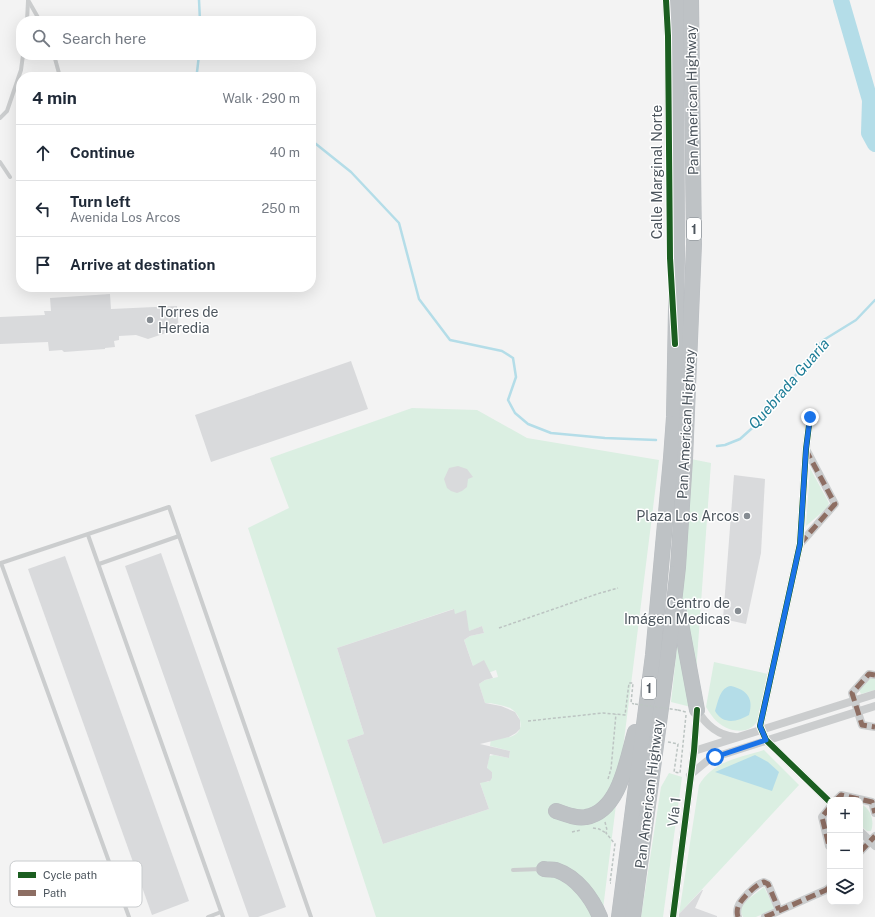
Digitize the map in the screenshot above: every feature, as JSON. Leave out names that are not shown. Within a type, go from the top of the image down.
[{"type":"highway","name":"1","points":[[619,917],[653,654],[671,458],[677,254],[676,0]]},
{"type":"highway","name":"Pan American Highway","points":[[633,917],[675,592],[686,452],[694,244],[691,0]]},
{"type":"highway","points":[[556,811],[577,818],[587,817],[594,814],[613,799],[624,771],[640,712],[671,458]]},
{"type":"highway","points":[[675,592],[697,710]]},
{"type":"highway","points":[[544,869],[555,870],[565,874],[576,883],[591,898],[600,917]]},
{"type":"street","name":"Calle Marginal Norte","points":[[666,0],[668,28],[670,258],[675,344]]},
{"type":"street","points":[[810,417],[806,449],[800,544],[760,726],[766,740],[827,799]]},
{"type":"street","points":[[800,544],[835,504],[806,449]]},
{"type":"street","points":[[875,675],[869,674],[852,693],[862,724],[875,727]]},
{"type":"street","points":[[694,751],[762,731],[875,694]]},
{"type":"street","points":[[690,775],[707,761],[715,757],[875,706]]},
{"type":"street","points":[[697,710],[702,719],[718,733],[739,737]]},
{"type":"street","name":"Vía 1","points":[[673,917],[694,751],[697,710]]},
{"type":"street","points":[[839,797],[841,795],[850,797]]},
{"type":"street","points":[[863,800],[872,802],[875,813]]},
{"type":"street","points":[[827,811],[822,817],[827,838]]},
{"type":"street","points":[[863,833],[873,841],[863,849]]},
{"type":"street","points":[[738,917],[738,907],[740,902],[758,884],[764,882],[768,884],[779,910]]},
{"type":"street","points":[[765,917],[827,889]]},
{"type":"lane","points":[[27,16],[28,0]]},
{"type":"lane","points":[[28,0],[37,16]]},
{"type":"lane","points":[[20,72],[22,60]]},
{"type":"lane","points":[[55,60],[59,72]]},
{"type":"lane","points":[[0,118],[7,111],[16,85]]},
{"type":"lane","points":[[0,162],[10,178]]},
{"type":"lane","points":[[109,861],[1,563],[169,507],[311,917]]},
{"type":"lane","points":[[88,535],[222,915],[208,917]]},
{"type":"lane","points":[[99,564],[179,536]]},
{"type":"lane","points":[[513,870],[544,869]]},
{"type":"lane","points":[[125,907],[129,917]]},
{"type":"path","points":[[499,628],[618,588]]},
{"type":"path","points":[[528,721],[603,713],[625,715],[629,683],[634,683],[631,703],[687,712],[680,773],[674,772],[678,744],[656,740]]},
{"type":"path","points":[[589,828],[595,827],[606,833]]},
{"type":"path","points":[[572,832],[583,830]]},
{"type":"green space","points":[[412,408],[477,410],[527,438],[659,460],[602,917],[376,917],[248,528],[289,508],[270,458]],"holes":[[[453,609],[462,634],[482,626],[484,633],[470,636],[464,640],[477,677],[496,670],[498,677],[485,680],[479,684],[485,703],[498,704],[510,708],[519,719],[520,727],[515,735],[510,737],[491,738],[490,746],[510,751],[509,758],[494,755],[489,756],[487,769],[492,772],[492,778],[488,782],[479,780],[489,809],[383,844],[347,740],[364,734],[337,648]]]},
{"type":"green space","points":[[691,459],[711,463],[695,687],[684,617],[681,585]]},
{"type":"green space","points":[[810,468],[829,503],[827,508],[806,526]]},
{"type":"green space","points":[[679,629],[691,707],[671,702]]},
{"type":"green space","points":[[714,662],[768,674],[761,712],[756,723],[752,727],[742,731],[725,727],[712,716],[706,707]]},
{"type":"green space","points":[[871,678],[875,678],[875,690],[861,694],[859,690]]},
{"type":"green space","points":[[764,750],[799,785],[679,914],[699,785],[705,777],[719,765],[736,758]]},
{"type":"green space","points":[[669,773],[682,777],[663,917],[641,917],[661,787]]},
{"type":"green space","points":[[863,806],[869,811],[872,819],[871,831],[867,831],[863,828]]},
{"type":"green space","points":[[764,887],[775,909],[756,917],[743,917],[740,910],[743,903]]},
{"type":"water","points":[[731,686],[745,692],[750,699],[751,704],[749,715],[735,721],[722,719],[715,711],[718,699],[722,692],[727,687]]},
{"type":"water","points":[[755,755],[768,762],[779,772],[772,791],[715,772]]},
{"type":"building","points":[[110,294],[111,309],[177,306],[179,332],[166,333],[148,339],[136,335],[119,336],[119,340],[114,341],[115,347],[64,352],[62,350],[49,351],[48,342],[0,344],[0,317],[45,315],[44,311],[51,311],[50,298]]},
{"type":"building","points":[[351,361],[368,409],[211,462],[195,415]]},
{"type":"building","points":[[458,466],[467,469],[473,477],[468,479],[467,487],[457,493],[447,488],[444,479],[449,468]]},
{"type":"building","name":"Plaza Los Arcos","points":[[734,475],[765,479],[761,553],[746,624],[723,619]]},
{"type":"building","points":[[161,553],[286,907],[258,917],[249,917],[125,566]]},
{"type":"building","points":[[65,556],[189,901],[152,915],[142,887],[142,861],[133,861],[28,569]]},
{"type":"building","points":[[454,609],[455,614],[466,610],[469,631],[482,626],[484,633],[470,636],[464,640],[473,666],[484,660],[493,678],[485,680],[479,684],[485,703],[501,706],[515,712],[520,720],[520,729],[509,737],[480,744],[510,751],[509,758],[490,754],[487,768],[492,772],[492,778],[490,781],[480,783],[489,809],[383,844],[347,740],[364,734],[337,648]]},
{"type":"building","points":[[702,890],[695,908],[717,917],[679,917],[679,914]]},
{"type":"waterway","name":"Quebrada Guaria","points":[[199,0],[200,16]]},
{"type":"waterway","points":[[841,0],[870,100],[869,133],[875,144]]},
{"type":"waterway","name":"Quebrada Guaria","points":[[197,72],[198,60]]},
{"type":"waterway","name":"Quebrada Guaria","points":[[316,144],[351,172],[399,223],[419,299],[450,340],[502,351],[513,358],[516,377],[508,400],[515,413],[528,424],[551,433],[605,438],[656,440]]},
{"type":"waterway","name":"Quebrada Guaria","points":[[717,446],[725,445],[740,439],[760,421],[822,341],[856,320],[875,300]]},
{"type":"marked path","points":[[800,544],[835,504],[807,452]]},
{"type":"marked path","points":[[875,675],[869,674],[852,693],[862,725],[875,727]]},
{"type":"marked path","points":[[839,797],[841,795],[850,797]]},
{"type":"marked path","points":[[863,800],[872,802],[875,813]]},
{"type":"marked path","points":[[827,811],[822,817],[827,838]]},
{"type":"marked path","points":[[863,849],[875,836]]},
{"type":"marked path","points":[[738,917],[737,913],[739,904],[753,889],[764,882],[768,884],[779,910]]},
{"type":"marked path","points":[[765,917],[827,889]]},
{"type":"cycle path","points":[[666,0],[668,36],[670,258],[675,344]]},
{"type":"cycle path","points":[[810,417],[806,449],[800,544],[760,726],[766,740],[827,799]]},
{"type":"cycle path","points":[[673,917],[694,751],[697,710]]},
{"type":"place","name":"Torres de Heredia","points":[[150,320]]},
{"type":"place","name":"Plaza Los Arcos","points":[[747,516]]},
{"type":"place","name":"Centro de Imágen Medicas","points":[[738,611]]},
{"type":"route","points":[[715,757],[766,740],[760,726],[800,544],[806,449],[810,417]]}]
